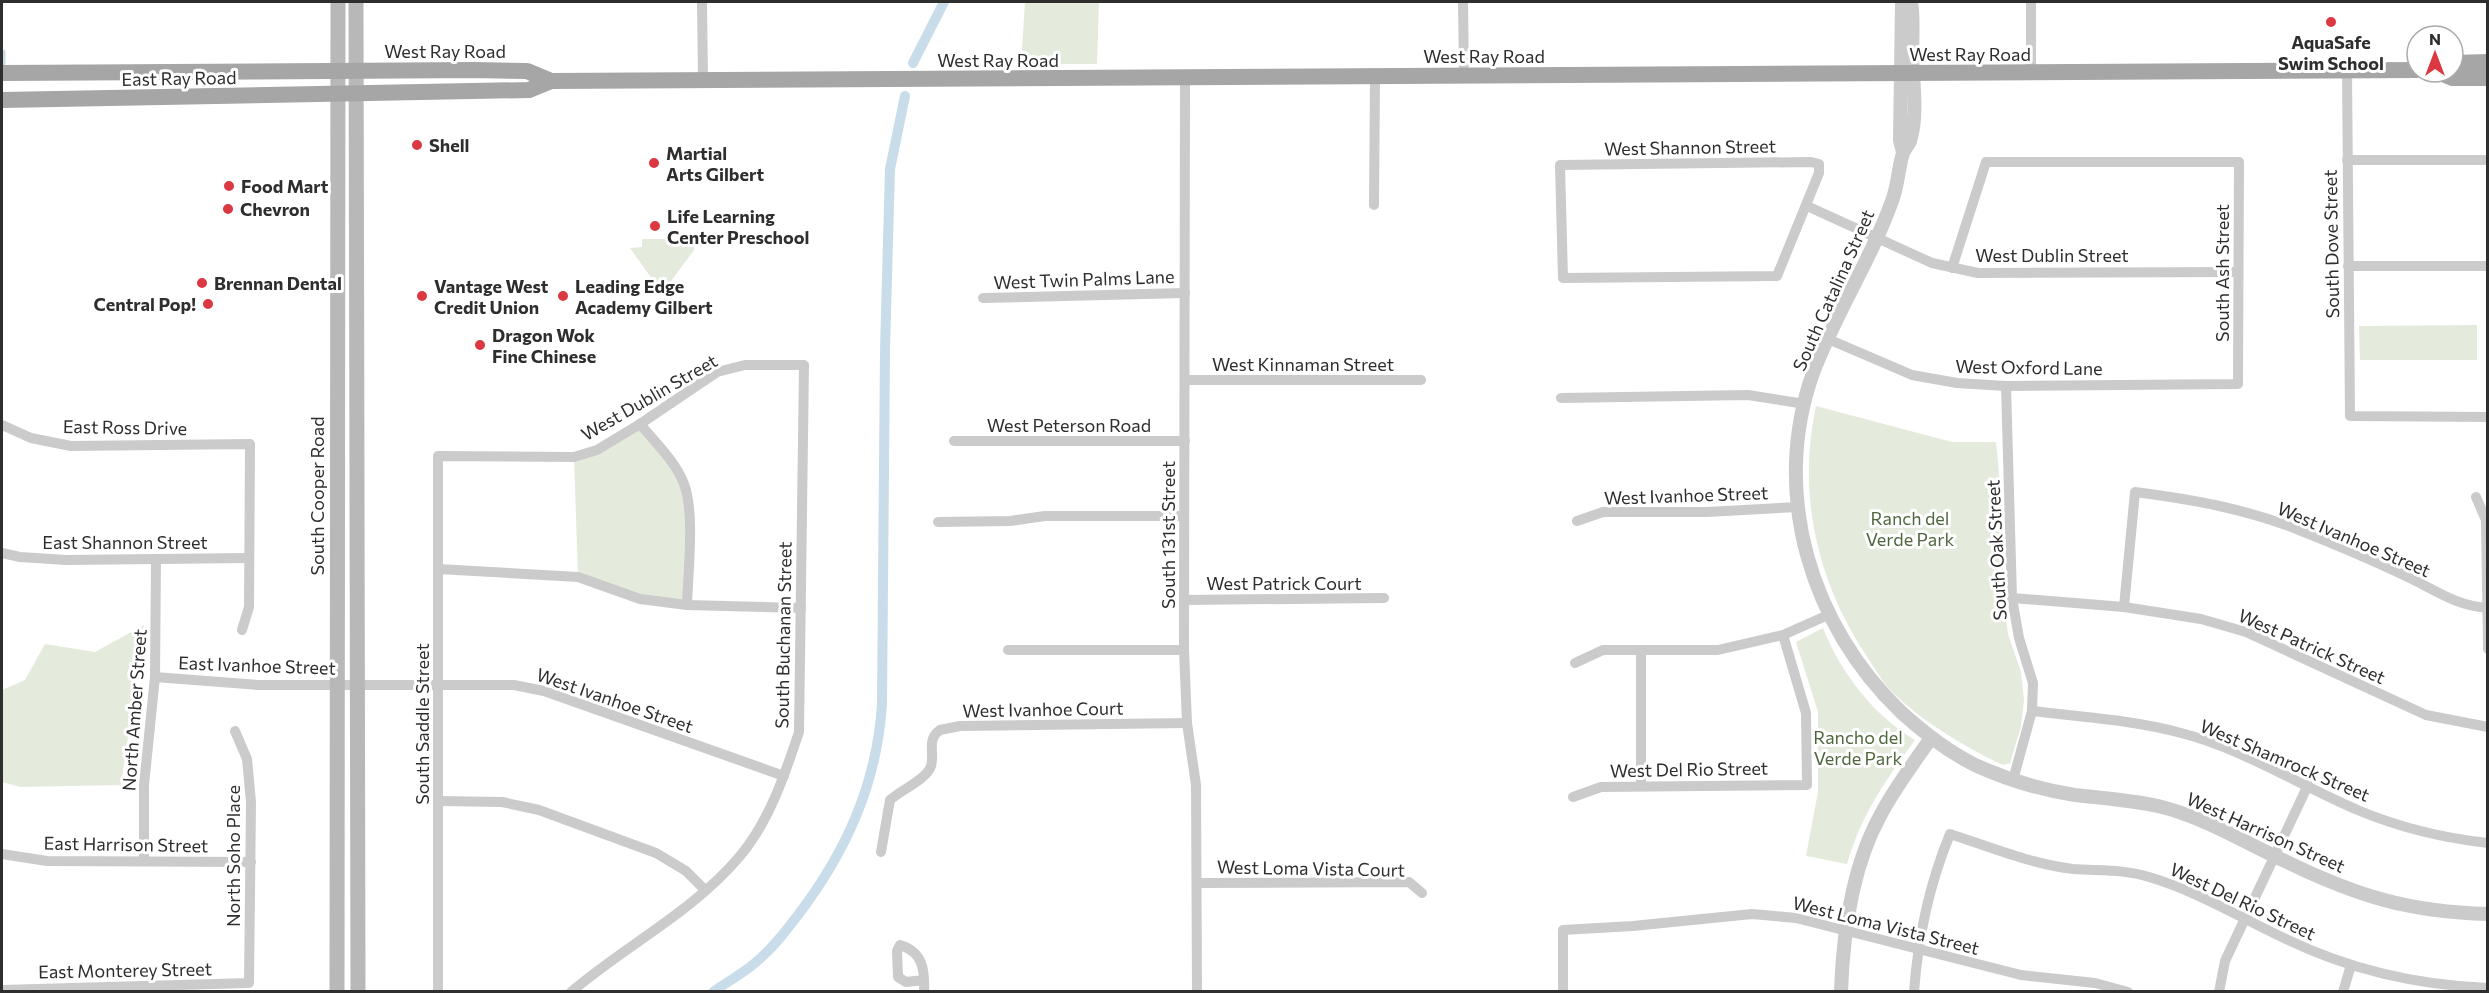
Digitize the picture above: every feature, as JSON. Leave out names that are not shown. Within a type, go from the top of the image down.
[{"type":"main road","name":"South Cooper Road","points":[[337,992],[335,685],[338,2]]},
{"type":"main road","points":[[356,2],[358,992]]},
{"type":"main road","points":[[2465,63],[2487,62]]},
{"type":"main road","name":"West Ray Road","points":[[338,70],[527,71],[551,81]]},
{"type":"main road","name":"East Ray Road","points":[[2,73],[338,70]]},
{"type":"main road","name":"West Ray Road","points":[[357,93],[529,90],[551,81],[2405,70]]},
{"type":"main road","points":[[68,72],[68,99]]},
{"type":"main road","points":[[2465,78],[2487,78]]},
{"type":"main road","name":"East Ray Road","points":[[2,100],[357,93]]},
{"type":"main road","points":[[337,364],[358,363]]},
{"type":"street","points":[[702,2],[703,81]]},
{"type":"street","points":[[1463,2],[1464,75]]},
{"type":"street","name":"South Catalina Street","points":[[1902,2],[1907,74]]},
{"type":"street","name":"South Catalina Street","points":[[1911,2],[1900,140],[1904,152],[1892,202],[1812,376],[1804,404],[1797,462],[1798,507],[1811,573],[1828,615],[1852,657],[1869,679],[1931,738]]},
{"type":"street","points":[[2031,2],[2031,73]]},
{"type":"street","name":"South Dove Street","points":[[2347,71],[2350,416],[2487,417]]},
{"type":"street","points":[[1374,205],[1375,76]]},
{"type":"street","name":"South 131st Street","points":[[1185,78],[1184,650],[1187,723],[1196,785],[1197,992]]},
{"type":"street","points":[[2347,160],[2487,160]]},
{"type":"street","name":"South Ash Street","points":[[1952,268],[1986,162],[2239,162],[2238,384]]},
{"type":"street","name":"West Shannon Street","points":[[1819,164],[1819,173],[1807,206],[1777,276],[1563,278],[1560,165],[1819,164]]},
{"type":"street","name":"West Dublin Street","points":[[1807,206],[1932,263],[1978,273],[2238,272]]},
{"type":"street","points":[[2348,266],[2487,266]]},
{"type":"street","name":"West Twin Palms Lane","points":[[983,298],[1185,293]]},
{"type":"street","name":"West Oxford Lane","points":[[1828,339],[1912,375],[1957,383],[2006,386],[2238,384]]},
{"type":"street","name":"West Dublin Street","points":[[438,456],[574,457],[597,450],[717,372],[746,365],[804,364]]},
{"type":"street","name":"South Buchanan Street","points":[[571,992],[705,890],[740,856],[765,816],[783,776],[799,732],[804,364]]},
{"type":"street","name":"West Kinnaman Street","points":[[1185,380],[1420,380]]},
{"type":"street","name":"South Oak Street","points":[[2006,386],[2012,598],[2019,638],[2033,683],[2032,711],[2013,780]]},
{"type":"street","points":[[1561,398],[1748,395],[1804,404]]},
{"type":"street","points":[[640,424],[674,466],[684,483],[688,502],[687,605]]},
{"type":"street","name":"East Ross Drive","points":[[2,425],[31,438],[71,446],[250,444],[249,558]]},
{"type":"street","name":"West Peterson Road","points":[[954,441],[1185,441]]},
{"type":"street","name":"South Saddle Street","points":[[438,456],[438,992]]},
{"type":"street","name":"West Ivanhoe Street","points":[[2124,607],[2135,492],[2192,500],[2297,529],[2412,579],[2468,607],[2487,608]]},
{"type":"street","points":[[2476,497],[2486,520],[2487,649]]},
{"type":"street","name":"West Ivanhoe Street","points":[[1577,521],[1603,512],[1707,512],[1798,507]]},
{"type":"street","points":[[938,522],[1010,521],[1045,516],[1184,516]]},
{"type":"street","name":"East Shannon Street","points":[[2,553],[20,557],[66,560],[249,558]]},
{"type":"street","points":[[242,630],[249,607],[249,558]]},
{"type":"street","name":"North Amber Street","points":[[144,861],[144,785],[155,677],[156,560]]},
{"type":"street","points":[[438,569],[578,577],[640,599],[687,605],[801,608]]},
{"type":"street","name":"West Patrick Court","points":[[1184,600],[1384,598]]},
{"type":"street","name":"West Patrick Street","points":[[2012,598],[2124,607],[2201,619],[2246,632],[2426,715],[2487,727]]},
{"type":"street","points":[[1575,663],[1603,650],[1718,650],[1784,635],[1828,615]]},
{"type":"street","name":"West Del Rio Street","points":[[1573,797],[1601,787],[1807,785],[1806,713],[1784,635]]},
{"type":"street","points":[[1008,650],[1184,650]]},
{"type":"street","points":[[1641,651],[1641,785]]},
{"type":"street","name":"East Ivanhoe Street","points":[[155,677],[258,685],[358,685]]},
{"type":"street","name":"West Ivanhoe Street","points":[[358,685],[514,685],[544,692],[783,776]]},
{"type":"street","name":"West Shamrock Street","points":[[2032,711],[2181,733],[2242,755],[2360,811],[2396,824],[2441,837],[2487,843]]},
{"type":"street","name":"West Ivanhoe Court","points":[[881,852],[890,800],[927,773],[932,764],[932,740],[940,730],[960,726],[1187,723]]},
{"type":"street","name":"North Soho Place","points":[[235,731],[247,759],[251,802],[249,983]]},
{"type":"street","points":[[1841,992],[1847,930],[1867,844],[1879,817],[1931,738]]},
{"type":"street","name":"West Harrison Street","points":[[1931,738],[1974,764],[2013,780],[2072,794],[2115,798],[2183,813],[2274,856],[2374,899],[2426,911],[2487,914]]},
{"type":"street","points":[[2219,992],[2225,961],[2243,919],[2308,785]]},
{"type":"street","points":[[439,801],[502,802],[538,810],[656,853],[686,871],[705,890]]},
{"type":"street","name":"West Del Rio Street","points":[[1917,948],[1934,873],[1950,834],[2033,861],[2072,868],[2111,870],[2148,876],[2192,893],[2306,948],[2388,977],[2457,987],[2487,988]]},
{"type":"street","name":"East Harrison Street","points":[[2,854],[47,861],[251,862]]},
{"type":"street","name":"West Loma Vista Court","points":[[1198,882],[1409,882],[1422,893]]},
{"type":"street","name":"West Loma Vista Street","points":[[1563,992],[1563,930],[1633,926],[1752,914],[1796,918],[2070,986],[2102,984],[2128,992]]},
{"type":"street","points":[[1914,992],[1917,948]]},
{"type":"street","points":[[2343,992],[2351,965]]},
{"type":"street","name":"East Monterey Street","points":[[2,990],[122,989],[249,983]]},
{"type":"green space","points":[[1025,2],[1099,2],[1097,64],[1021,64]]},
{"type":"green space","points":[[642,239],[694,239],[694,250],[666,288],[657,286],[630,248],[642,247]]},
{"type":"green space","points":[[2477,325],[2477,360],[2360,360],[2359,326]]},
{"type":"green space","name":"Ranch del Verde Park","points":[[1816,406],[1952,442],[1996,442],[2003,514],[2003,596],[2008,634],[2021,672],[2024,700],[2021,727],[2010,763],[2003,765],[1974,750],[1930,724],[1904,703],[1881,679],[1849,627],[1824,567],[1811,504],[1809,472]]},
{"type":"green space","points":[[640,424],[684,483],[687,605],[640,599],[578,577],[574,457]]},
{"type":"green space","points":[[144,625],[121,785],[20,787],[2,782],[2,690],[25,680],[45,644],[95,652]]},
{"type":"green space","name":"Rancho del Verde Park","points":[[1823,628],[1839,661],[1860,692],[1885,718],[1915,740],[1875,799],[1859,830],[1847,864],[1806,856],[1818,792],[1818,712],[1796,642]]},
{"type":"waterway","points":[[913,63],[944,2]]},
{"type":"waterway","points":[[4,51],[4,64]]},
{"type":"waterway","points":[[713,992],[750,967],[767,952],[815,891],[831,867],[856,816],[874,762],[882,704],[885,350],[890,169],[905,96]]},
{"type":"place","name":"AquaSafe Swim School","points":[[2331,22]]},
{"type":"place","name":"Shell","points":[[417,145]]},
{"type":"place","name":"Martial Arts Gilbert","points":[[654,163]]},
{"type":"place","name":"Food Mart","points":[[229,186]]},
{"type":"place","name":"Chevron","points":[[228,209]]},
{"type":"place","name":"Life Learning Center Preschool","points":[[655,226]]},
{"type":"place","name":"Brennan Dental","points":[[202,283]]},
{"type":"place","name":"Vantage West Credit Union","points":[[422,296]]},
{"type":"place","name":"Leading Edge Academy Gilbert","points":[[563,296]]},
{"type":"place","name":"Central Pop!","points":[[208,304]]},
{"type":"place","name":"Dragon Wok Fine Chinese","points":[[480,345]]}]
